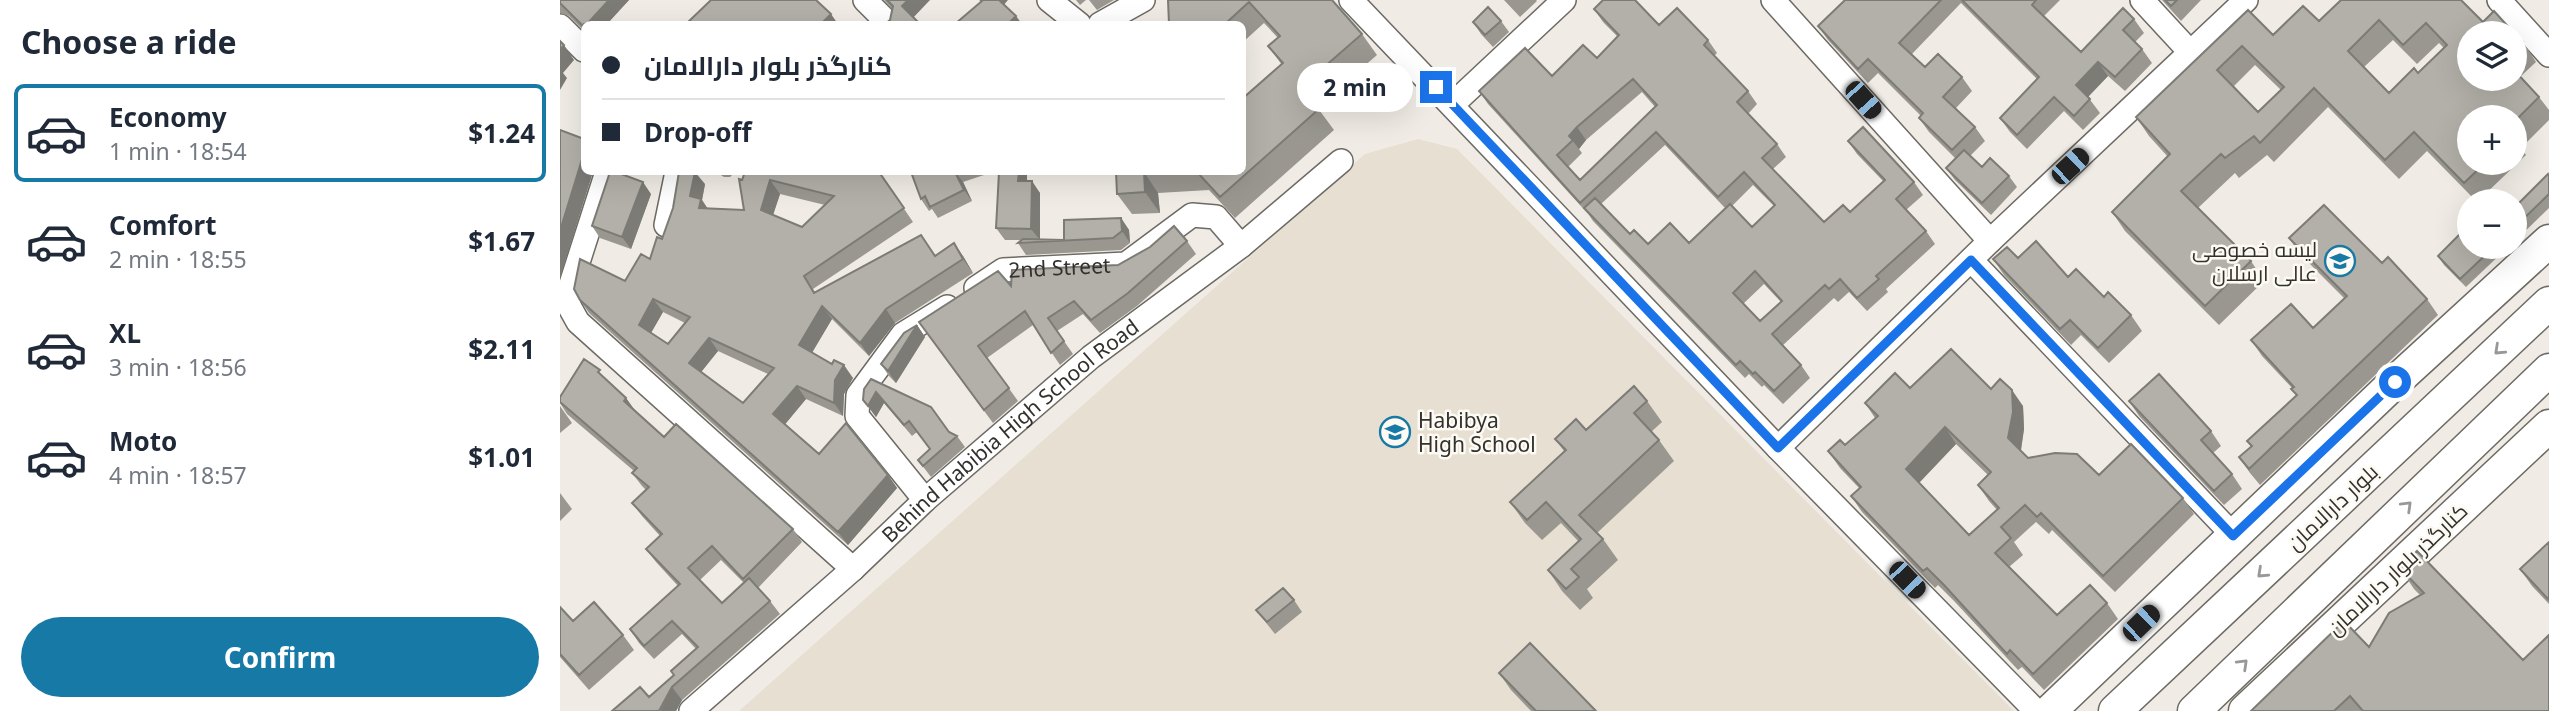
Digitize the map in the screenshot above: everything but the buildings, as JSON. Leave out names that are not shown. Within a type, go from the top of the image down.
[{"type":"street","points":[[865,0],[885,21]]},
{"type":"street","points":[[1049,0],[1075,21]]},
{"type":"street","points":[[1105,21],[1143,0]]},
{"type":"street","points":[[1351,0],[1778,448],[2036,711]]},
{"type":"street","points":[[1453,104],[1564,0]]},
{"type":"street","points":[[1773,0],[1990,241]]},
{"type":"street","points":[[2142,0],[2191,53]]},
{"type":"street","points":[[1778,448],[1990,241],[2246,0]]},
{"type":"street","points":[[2498,0],[2549,55]]},
{"type":"street","points":[[560,26],[581,47]]},
{"type":"street","name":"Behind Habibia High School Road","points":[[691,711],[853,569],[925,500],[1091,357],[1241,246],[1341,162]]},
{"type":"street","points":[[606,175],[571,284],[568,304],[578,322],[853,569]]},
{"type":"street","points":[[666,225],[676,175]]},
{"type":"street","name":"2nd Street","points":[[925,500],[856,416],[859,395],[903,334],[1003,270],[1126,264],[1192,215],[1216,217],[1241,246]]},
{"type":"street","points":[[2050,711],[2549,240]]},
{"type":"street","points":[[1971,260],[2233,536]]},
{"type":"street","name":"بلوار دارالامان","points":[[2115,711],[2549,303]]},
{"type":"street","points":[[2194,711],[2549,370]]},
{"type":"street","name":"کنارگذر بلوار دارالامان","points":[[2245,711],[2549,426]]},
{"type":"shaded area","name":"Habibya High School","points":[[1418,139],[1457,149],[2014,711],[739,711],[1365,154]]},
{"type":"place","name":"لیسه خصوصی عالی ارسلان","points":[[2340,261]]},
{"type":"place","name":"Habibya High School","points":[[1395,432]]},
{"type":"route","points":[[1436,87],[1778,448],[1971,260],[2233,536],[2395,382]]}]
